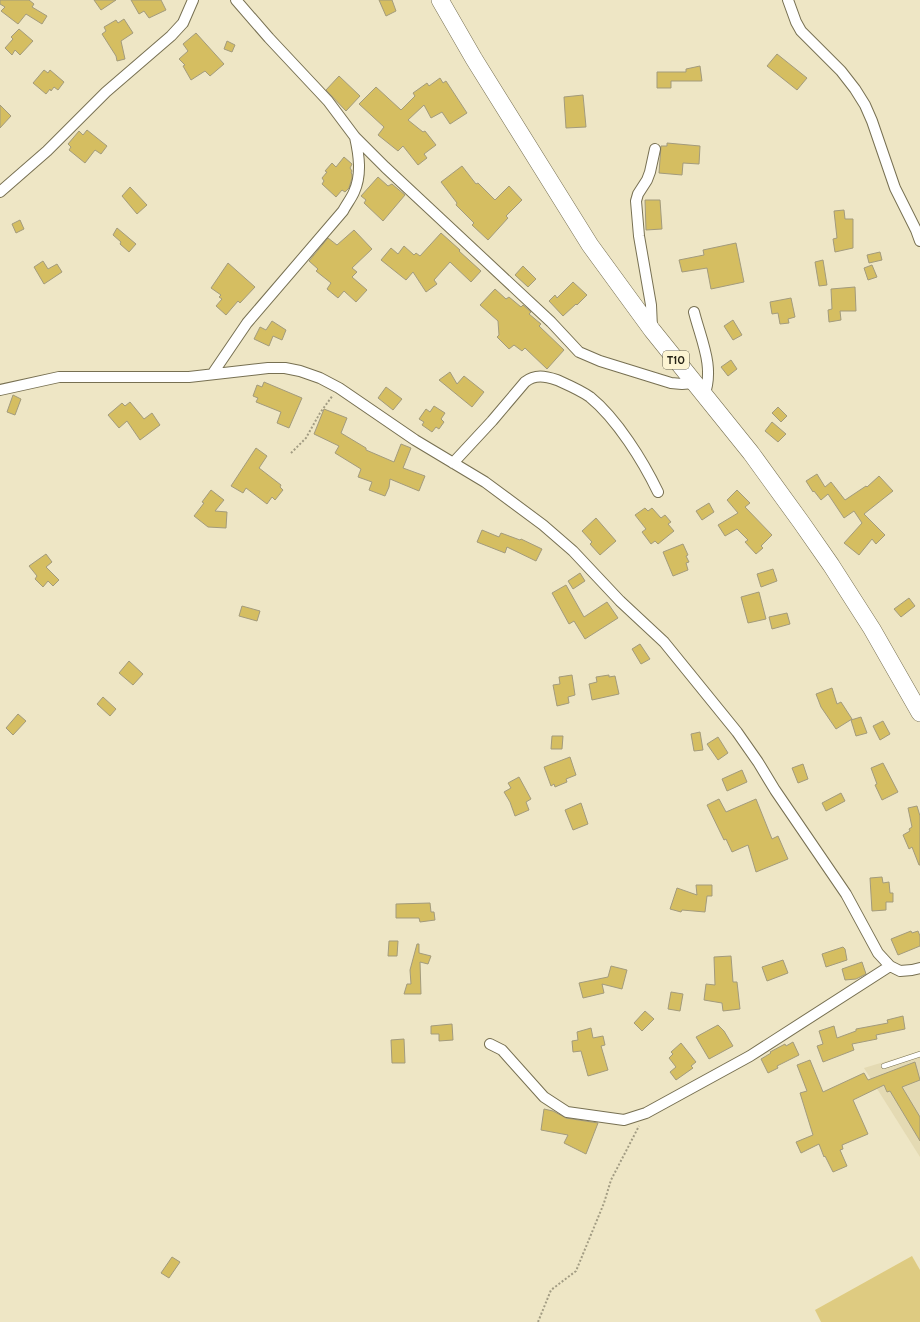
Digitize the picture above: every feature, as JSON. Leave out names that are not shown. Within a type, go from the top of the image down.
[{"type":"highway","name":"T10","points":[[440,0],[474,59],[590,245],[652,330],[773,483],[831,565],[872,629],[920,714]]},
{"type":"street","points":[[0,192],[47,151],[106,92],[171,36],[183,23],[193,0]]},
{"type":"street","points":[[236,0],[328,101],[355,137],[551,322],[579,352],[600,362],[671,383],[682,384],[699,389],[708,382],[709,370],[707,356],[694,312]]},
{"type":"street","points":[[788,0],[801,31],[841,71],[865,105],[896,188],[920,241]]},
{"type":"street","points":[[213,373],[247,323],[338,216],[354,192],[360,172],[355,137]]},
{"type":"street","points":[[652,330],[651,305],[639,236],[636,201],[638,194],[650,172],[655,149]]},
{"type":"street","points":[[0,390],[59,377],[189,377],[213,373],[268,368],[285,368],[300,371],[320,378],[339,388],[415,440],[485,482],[548,529],[573,551],[620,601],[650,628],[673,652],[715,706],[738,732],[775,790],[846,894],[878,953],[890,966],[900,971],[920,968]]},
{"type":"street","points":[[453,463],[492,421],[525,382],[537,376],[549,378],[569,385],[589,396],[600,406],[616,424],[636,452],[658,492]]},
{"type":"street","points":[[490,1044],[502,1050],[544,1097],[566,1112],[624,1120],[646,1113],[750,1056],[890,966]]},
{"type":"lane","points":[[884,1066],[920,1054]]},
{"type":"path","points":[[291,453],[306,438],[324,406],[339,388]]},
{"type":"path","points":[[538,1322],[551,1290],[576,1271],[604,1203],[611,1180],[646,1113]]},
{"type":"shaded area","points":[[920,1051],[920,1157],[864,1068]]},
{"type":"shaded area","points":[[912,1256],[920,1270],[920,1322],[821,1322],[815,1310]]},
{"type":"building","points":[[0,0],[29,0],[34,4],[32,7],[47,16],[42,24],[26,14],[18,24],[1,11],[5,7],[0,4]]},
{"type":"building","points":[[94,0],[116,0],[101,10]]},
{"type":"building","points":[[131,0],[161,0],[166,10],[149,18],[144,11],[139,14]]},
{"type":"building","points":[[379,0],[392,0],[396,11],[386,16]]},
{"type":"building","points":[[124,19],[133,33],[121,41],[125,59],[117,61],[116,56],[102,34],[106,31],[104,27],[116,20],[118,23]]},
{"type":"building","points":[[19,29],[33,41],[20,55],[15,50],[12,55],[5,48],[13,39],[11,37]]},
{"type":"building","points":[[196,33],[224,64],[210,76],[205,71],[191,80],[183,66],[185,65],[179,59],[188,51],[183,44]]},
{"type":"building","points":[[227,41],[235,45],[232,52],[224,49]]},
{"type":"building","points":[[777,54],[807,78],[797,90],[767,66]]},
{"type":"building","points":[[700,66],[702,81],[671,81],[671,88],[657,88],[657,72],[686,72],[686,69]]},
{"type":"building","points":[[44,70],[48,73],[50,70],[64,82],[58,90],[54,87],[46,94],[33,83]]},
{"type":"building","points":[[339,76],[360,96],[346,111],[326,90]]},
{"type":"building","points":[[440,78],[443,83],[446,81],[467,113],[450,124],[442,112],[431,118],[424,105],[408,120],[423,132],[425,131],[436,145],[424,154],[427,158],[418,165],[403,146],[398,151],[378,135],[384,127],[359,104],[376,87],[401,110],[415,96],[413,93],[427,83],[429,86]]},
{"type":"building","points":[[583,95],[586,127],[566,128],[564,97]]},
{"type":"building","points":[[0,105],[11,116],[0,128]]},
{"type":"building","points":[[87,130],[107,146],[101,154],[95,150],[85,163],[69,150],[71,147],[68,144],[79,131],[83,135]]},
{"type":"building","points":[[667,143],[700,146],[699,164],[683,163],[682,175],[659,173],[661,146],[667,146]]},
{"type":"building","points":[[344,157],[352,164],[350,168],[352,171],[352,178],[349,188],[345,192],[342,190],[336,197],[322,184],[324,181],[322,178],[327,172],[325,171],[332,163],[336,167]]},
{"type":"building","points":[[462,166],[476,184],[478,183],[495,200],[509,186],[522,200],[506,216],[508,218],[488,240],[472,225],[474,223],[456,205],[457,203],[441,182]]},
{"type":"building","points":[[378,177],[388,186],[392,184],[405,195],[383,221],[364,203],[366,200],[361,196]]},
{"type":"building","points":[[130,187],[147,205],[137,214],[122,196]]},
{"type":"building","points":[[645,200],[660,200],[662,229],[646,230]]},
{"type":"building","points":[[844,210],[845,219],[853,219],[853,248],[835,252],[833,239],[837,238],[834,211]]},
{"type":"building","points":[[20,220],[24,229],[16,233],[12,224]]},
{"type":"building","points":[[117,228],[136,244],[129,252],[113,235]]},
{"type":"building","points":[[354,230],[372,249],[352,268],[357,272],[352,277],[367,290],[356,302],[344,291],[338,298],[327,289],[331,283],[316,271],[318,269],[309,261],[328,238],[337,245]]},
{"type":"building","points":[[441,233],[481,271],[471,282],[450,262],[434,280],[437,284],[426,292],[413,272],[406,280],[381,260],[391,248],[398,254],[404,246],[414,255],[416,253],[420,256]]},
{"type":"building","points":[[736,243],[744,282],[711,289],[707,268],[682,272],[679,260],[704,255],[703,250]]},
{"type":"building","points":[[880,252],[882,260],[869,263],[867,255]]},
{"type":"building","points":[[823,260],[827,285],[819,286],[815,262]]},
{"type":"building","points":[[43,261],[48,269],[57,264],[62,272],[44,284],[34,267]]},
{"type":"building","points":[[228,263],[255,287],[240,303],[238,301],[226,315],[216,306],[222,299],[219,297],[221,295],[211,288]]},
{"type":"building","points":[[872,265],[877,277],[868,280],[864,268]]},
{"type":"building","points":[[523,266],[536,279],[528,287],[515,275]]},
{"type":"building","points":[[573,282],[587,295],[563,316],[549,301],[555,295],[557,298]]},
{"type":"building","points":[[855,287],[856,311],[840,311],[841,320],[829,322],[828,310],[832,309],[831,289]]},
{"type":"building","points":[[495,289],[506,299],[509,297],[521,307],[523,305],[531,312],[529,314],[541,324],[539,326],[564,350],[547,369],[525,348],[522,351],[514,345],[509,349],[497,337],[499,335],[498,321],[480,305]]},
{"type":"building","points":[[791,298],[795,317],[788,319],[789,323],[780,324],[778,313],[772,314],[770,302]]},
{"type":"building","points":[[733,320],[742,335],[733,340],[724,326]]},
{"type":"building","points":[[272,321],[286,330],[282,340],[273,336],[269,346],[254,339],[260,327],[266,330]]},
{"type":"building","points":[[731,360],[737,369],[728,376],[721,367]]},
{"type":"building","points":[[450,372],[457,384],[464,376],[484,392],[472,407],[439,380]]},
{"type":"building","points":[[264,382],[302,398],[289,428],[277,423],[281,412],[256,402],[258,398],[253,396],[257,385],[262,387]]},
{"type":"building","points":[[386,387],[402,399],[393,410],[378,398]]},
{"type":"building","points":[[13,395],[21,399],[15,415],[7,412]]},
{"type":"building","points":[[130,402],[144,419],[152,413],[160,425],[140,440],[127,421],[119,428],[108,415],[122,403],[125,406]]},
{"type":"building","points":[[434,406],[445,413],[441,419],[444,422],[439,429],[436,427],[432,432],[422,425],[424,422],[419,419],[426,409],[430,412]]},
{"type":"building","points":[[778,407],[787,416],[781,422],[772,413]]},
{"type":"building","points":[[324,409],[347,418],[341,433],[366,448],[366,450],[394,462],[401,444],[411,448],[403,468],[425,476],[419,491],[390,479],[389,487],[385,496],[369,490],[372,482],[358,477],[361,469],[335,453],[339,446],[314,434]]},
{"type":"building","points":[[772,422],[786,434],[778,442],[765,431]]},
{"type":"building","points":[[256,448],[267,456],[259,468],[281,485],[280,487],[283,490],[275,500],[272,497],[267,504],[246,488],[243,493],[231,486]]},
{"type":"building","points":[[817,474],[825,487],[831,482],[845,500],[866,486],[867,487],[879,476],[893,491],[864,514],[885,535],[876,544],[872,539],[859,555],[844,543],[862,523],[854,511],[844,518],[828,494],[821,500],[814,491],[813,492],[806,481]]},
{"type":"building","points":[[211,490],[224,500],[215,511],[227,512],[226,528],[208,527],[194,516],[204,503],[202,502]]},
{"type":"building","points":[[737,490],[750,503],[745,507],[772,535],[761,546],[763,548],[756,554],[745,542],[748,540],[737,529],[725,536],[718,525],[738,513],[727,500]]},
{"type":"building","points":[[709,503],[714,512],[702,520],[696,511]]},
{"type":"building","points":[[645,508],[648,511],[652,508],[661,518],[665,515],[671,522],[668,524],[674,531],[658,544],[655,541],[651,544],[642,532],[646,529],[635,515]]},
{"type":"building","points":[[596,518],[616,541],[600,555],[590,544],[592,542],[582,531]]},
{"type":"building","points":[[482,530],[499,537],[501,533],[520,540],[521,539],[542,549],[536,561],[507,547],[505,553],[477,542]]},
{"type":"building","points":[[683,544],[688,555],[686,556],[689,562],[686,563],[688,570],[673,576],[663,552]]},
{"type":"building","points":[[46,554],[52,562],[46,567],[59,580],[53,586],[48,581],[43,587],[35,579],[37,576],[29,566]]},
{"type":"building","points":[[773,569],[777,581],[761,587],[757,574]]},
{"type":"building","points":[[580,573],[585,581],[573,589],[568,581]]},
{"type":"building","points":[[566,585],[584,617],[607,602],[618,618],[585,639],[574,621],[569,624],[552,593]]},
{"type":"building","points":[[759,592],[766,619],[748,623],[741,597]]},
{"type":"building","points":[[909,598],[915,606],[901,617],[894,609]]},
{"type":"building","points":[[242,606],[260,611],[257,621],[239,616]]},
{"type":"building","points":[[787,613],[790,624],[772,629],[769,617]]},
{"type":"building","points":[[640,644],[650,659],[641,664],[632,649]]},
{"type":"building","points":[[129,661],[143,674],[133,685],[119,673]]},
{"type":"building","points":[[572,675],[575,695],[568,697],[569,703],[557,706],[553,685],[560,684],[559,677]]},
{"type":"building","points":[[609,675],[609,677],[615,676],[619,694],[592,700],[589,684],[597,682],[596,677]]},
{"type":"building","points":[[832,688],[837,704],[841,702],[852,719],[836,729],[821,707],[816,694]]},
{"type":"building","points":[[103,697],[116,709],[110,716],[97,704]]},
{"type":"building","points":[[18,714],[26,721],[13,735],[6,728]]},
{"type":"building","points":[[861,717],[867,733],[856,736],[851,720]]},
{"type":"building","points":[[883,721],[890,734],[880,740],[873,726]]},
{"type":"building","points":[[700,732],[703,750],[694,751],[691,734]]},
{"type":"building","points":[[552,736],[563,736],[562,749],[551,749]]},
{"type":"building","points":[[718,737],[728,753],[718,760],[707,744]]},
{"type":"building","points":[[570,757],[576,775],[566,779],[567,782],[555,787],[554,784],[551,786],[544,767]]},
{"type":"building","points":[[883,763],[898,792],[882,800],[875,785],[877,784],[871,768]]},
{"type":"building","points":[[803,764],[808,779],[798,783],[792,768]]},
{"type":"building","points":[[742,770],[747,782],[727,791],[722,779]]},
{"type":"building","points":[[519,777],[531,799],[526,802],[529,810],[515,816],[510,802],[504,792],[511,788],[508,783]]},
{"type":"building","points":[[841,793],[845,801],[826,811],[822,803]]},
{"type":"building","points":[[719,799],[726,812],[756,799],[772,839],[778,836],[788,859],[756,872],[748,845],[732,852],[726,839],[724,840],[707,805]]},
{"type":"building","points":[[581,803],[588,824],[573,830],[565,810]]},
{"type":"building","points":[[917,806],[920,816],[920,865],[912,847],[909,849],[903,835],[910,831],[909,829],[912,827],[908,808]]},
{"type":"building","points":[[882,877],[883,883],[889,882],[890,893],[893,893],[893,902],[886,902],[886,910],[872,911],[870,878]]},
{"type":"building","points":[[696,885],[712,885],[712,896],[707,896],[705,912],[682,910],[681,912],[670,909],[677,888],[697,895]]},
{"type":"building","points":[[430,903],[431,912],[434,912],[435,920],[420,922],[419,918],[396,918],[396,904]]},
{"type":"building","points":[[911,931],[912,933],[918,931],[920,936],[920,946],[898,955],[891,939]]},
{"type":"building","points":[[389,941],[398,941],[397,956],[388,956]]},
{"type":"building","points":[[417,944],[419,944],[419,953],[431,956],[428,964],[420,962],[421,994],[404,994],[407,984],[411,984],[410,970]]},
{"type":"building","points":[[843,947],[845,949],[847,960],[826,967],[822,954]]},
{"type":"building","points":[[731,956],[733,982],[737,982],[740,1009],[723,1011],[722,1003],[704,1000],[706,984],[715,985],[714,957]]},
{"type":"building","points":[[783,960],[788,973],[767,981],[762,967]]},
{"type":"building","points":[[862,962],[866,974],[856,979],[845,980],[842,969]]},
{"type":"building","points":[[611,966],[627,970],[622,989],[602,984],[604,993],[583,998],[579,983],[608,977]]},
{"type":"building","points":[[671,992],[683,994],[680,1011],[668,1009]]},
{"type":"building","points":[[645,1011],[654,1019],[642,1031],[634,1023]]},
{"type":"building","points":[[903,1016],[905,1029],[876,1035],[877,1039],[852,1044],[854,1050],[823,1062],[817,1046],[823,1044],[819,1031],[834,1026],[837,1038],[856,1031],[856,1029],[888,1023],[887,1020]]},
{"type":"building","points":[[452,1024],[453,1040],[439,1041],[439,1034],[431,1034],[431,1026]]},
{"type":"building","points":[[718,1025],[724,1031],[733,1046],[709,1059],[696,1037]]},
{"type":"building","points":[[591,1028],[593,1038],[603,1036],[605,1045],[601,1046],[608,1070],[588,1076],[581,1051],[573,1052],[572,1041],[578,1040],[577,1032]]},
{"type":"building","points":[[404,1039],[405,1063],[392,1063],[391,1040]]},
{"type":"building","points":[[793,1042],[799,1055],[777,1066],[778,1068],[768,1073],[761,1059],[785,1044],[786,1046]]},
{"type":"building","points":[[681,1043],[696,1062],[691,1066],[693,1068],[676,1080],[670,1072],[676,1067],[669,1058],[673,1054],[671,1052]]},
{"type":"building","points":[[810,1060],[823,1092],[864,1073],[868,1080],[915,1062],[920,1080],[902,1087],[920,1117],[920,1141],[890,1091],[887,1092],[884,1085],[853,1100],[868,1134],[842,1145],[843,1149],[840,1150],[847,1166],[833,1172],[825,1156],[824,1157],[819,1144],[801,1153],[796,1142],[813,1135],[800,1093],[807,1091],[797,1065]]},
{"type":"building","points":[[544,1109],[553,1111],[566,1118],[598,1123],[586,1154],[564,1143],[568,1135],[541,1130]]},
{"type":"building","points":[[172,1257],[180,1262],[169,1278],[161,1273]]}]
